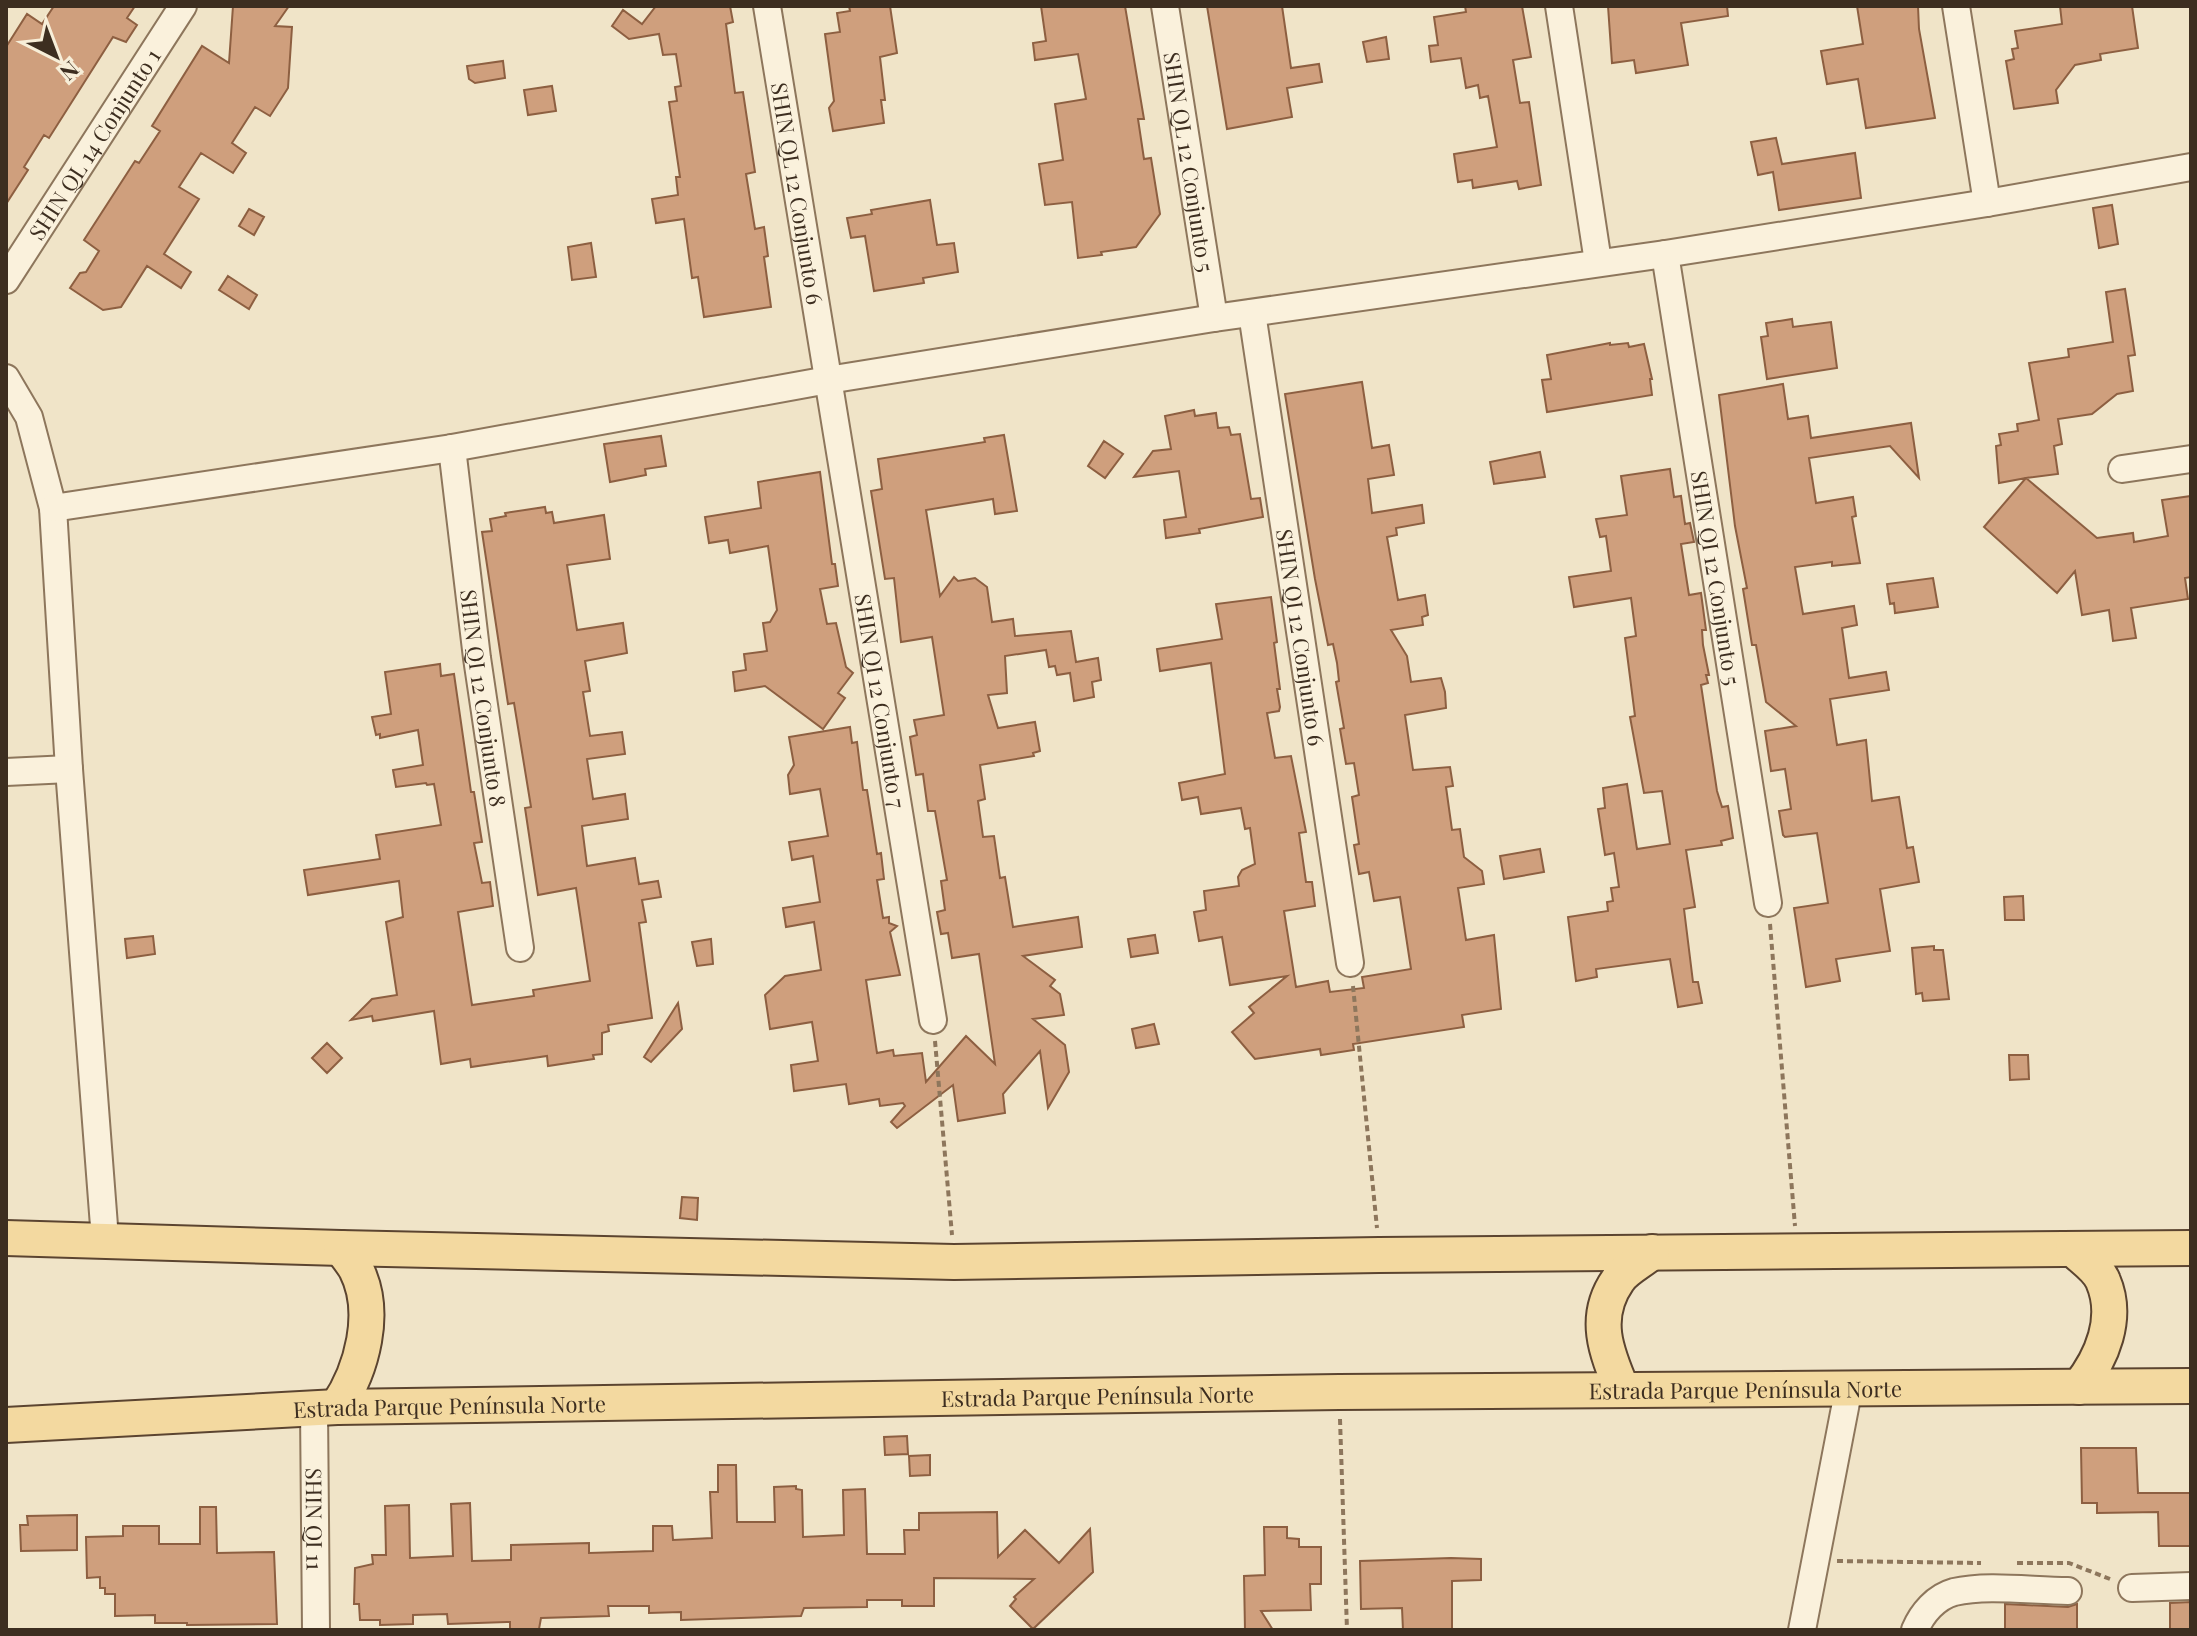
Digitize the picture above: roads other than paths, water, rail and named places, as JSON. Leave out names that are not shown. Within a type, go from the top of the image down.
[{"type":"main road","points":[[6,1238],[954,1262],[2191,1248]]},
{"type":"main road","points":[[325,1408],[352,1384],[362,1356],[366,1326],[364,1292],[356,1268],[341,1248]]},
{"type":"main road","points":[[2073,1249],[2103,1280],[2108,1316],[2101,1354],[2079,1387]]},
{"type":"main road","points":[[1622,1389],[1608,1357],[1603,1334],[1604,1306],[1619,1278],[1652,1252]]},
{"type":"main road","name":"Estrada Parque Península Norte","points":[[6,1425],[325,1408],[1339,1392],[2191,1386]]},
{"type":"street","name":"SHIN QL 14 Conjunto 1","points":[[6,280],[183,6]]},
{"type":"street","name":"SHIN QL 12 Conjunto 6","points":[[767,6],[828,380]]},
{"type":"street","name":"SHIN QL 12 Conjunto 5","points":[[1165,6],[1214,318]]},
{"type":"street","points":[[1559,6],[1598,262]]},
{"type":"street","points":[[1956,6],[1987,203]]},
{"type":"street","points":[[53,508],[452,448],[828,380],[1214,318],[1665,254],[2191,167]]},
{"type":"street","name":"SHIN QI 12 Conjunto 5","points":[[1665,254],[1768,903]]},
{"type":"street","name":"SHIN QI 12 Conjunto 6","points":[[1252,313],[1350,963]]},
{"type":"street","points":[[6,378],[29,417],[53,508],[69,769],[105,1239]]},
{"type":"street","name":"SHIN QI 12 Conjunto 7","points":[[828,380],[933,1020]]},
{"type":"street","name":"SHIN QI 12 Conjunto 8","points":[[452,448],[477,658],[520,948]]},
{"type":"street","points":[[2122,469],[2191,459]]},
{"type":"street","points":[[6,772],[69,769]]},
{"type":"street","points":[[1802,1630],[1849,1387]]},
{"type":"street","name":"SHIN QI 11","points":[[316,1630],[325,1408]]},
{"type":"street","points":[[2132,1588],[2191,1586]]},
{"type":"street","points":[[1915,1630],[1931,1605],[1952,1592],[2068,1591]]}]
